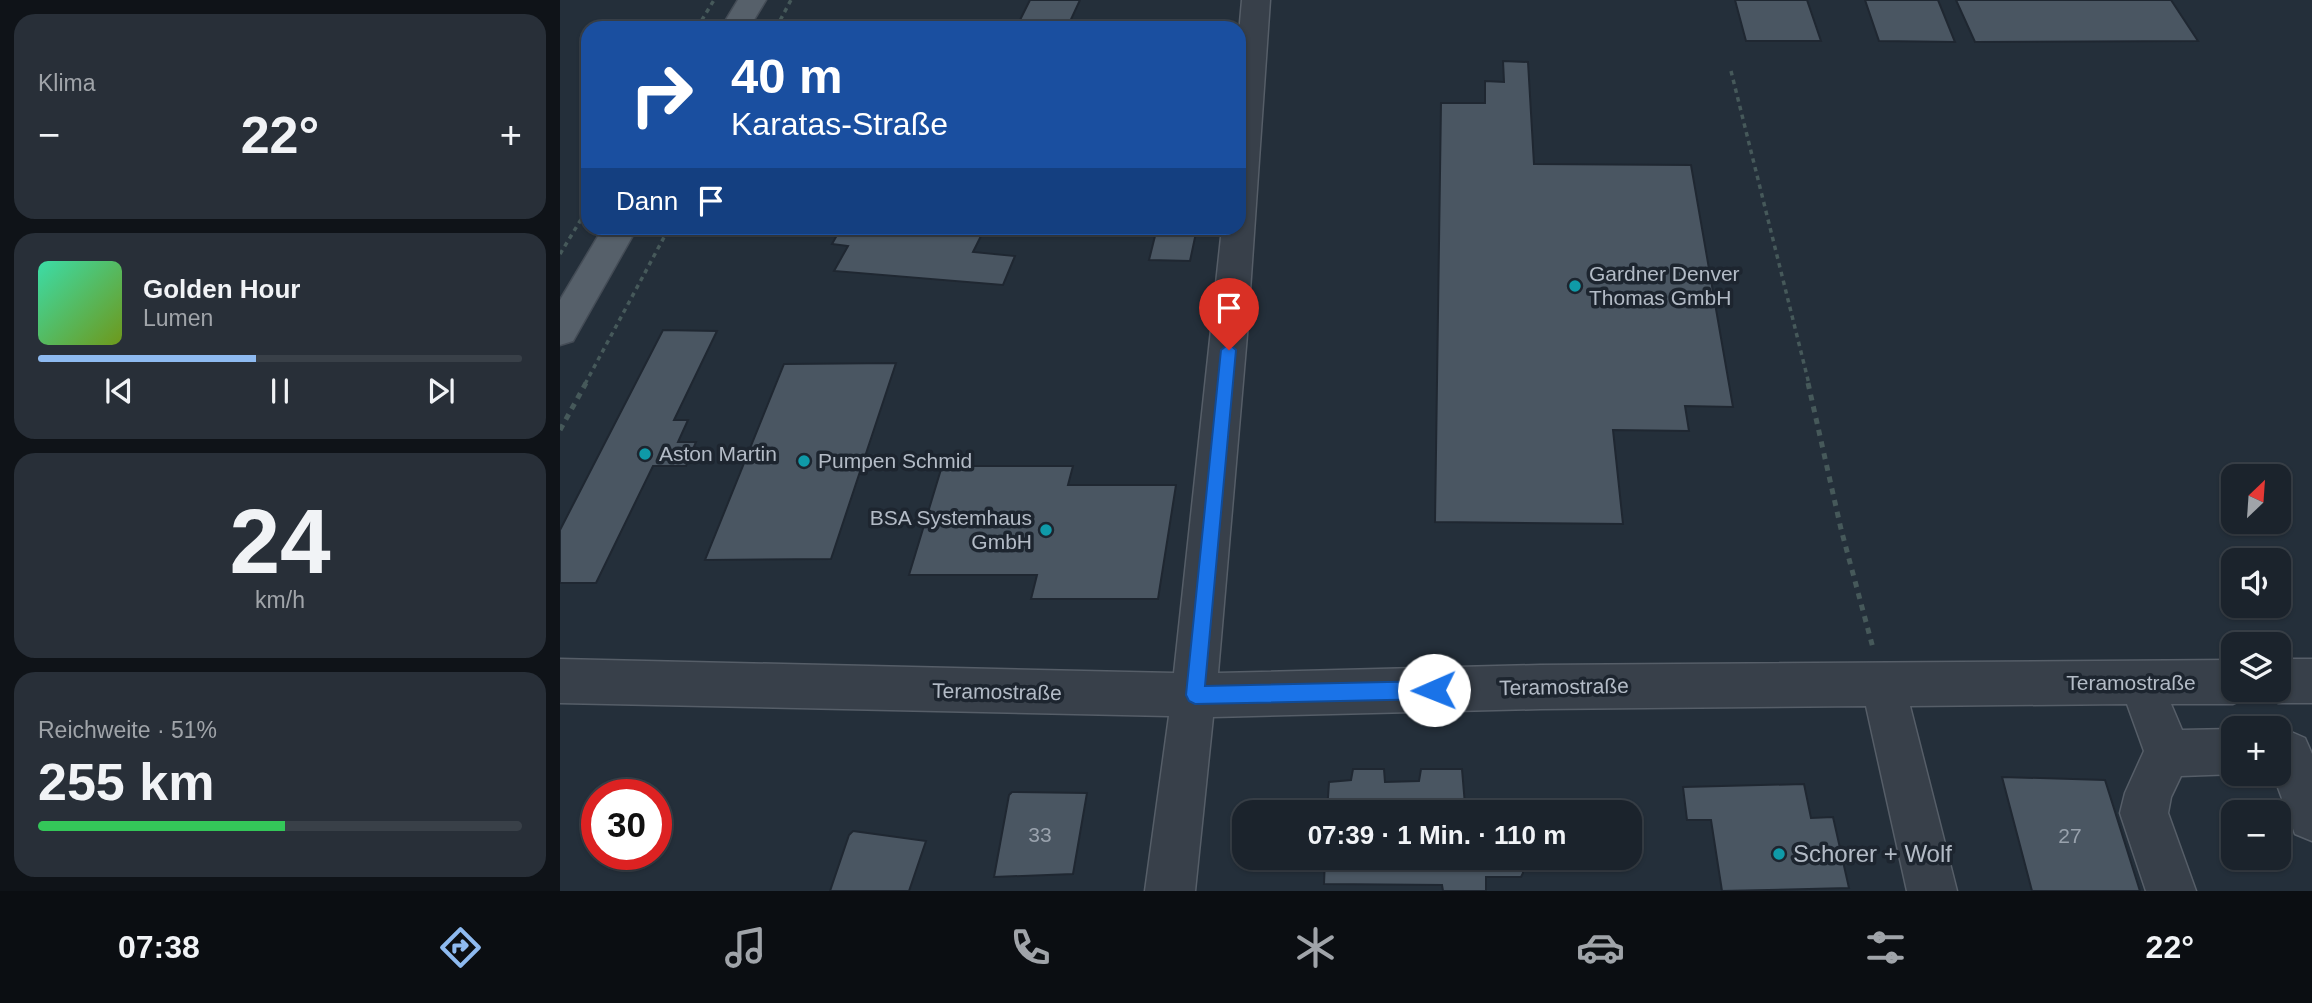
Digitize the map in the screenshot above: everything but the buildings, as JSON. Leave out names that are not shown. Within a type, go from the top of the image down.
[{"type":"main road","points":[[739,21],[752,0]]},
{"type":"main road","points":[[560,331],[616,235]]},
{"type":"street","points":[[1246,135],[1256,0]]},
{"type":"street","points":[[1170,891],[1195,695],[1239,235]]},
{"type":"street","name":"Teramostraße","points":[[560,681],[1195,695],[1540,687],[2221,682]]},
{"type":"street","points":[[2291,681],[2312,681]]},
{"type":"street","points":[[2140,682],[2168,753],[2148,793],[2144,813],[2171,891]]},
{"type":"street","points":[[1883,685],[1932,891]]},
{"type":"street","points":[[2168,753],[2221,752]]},
{"type":"street","points":[[2293,754],[2312,817]]},
{"type":"path","points":[[701,21],[714,0]]},
{"type":"path","points":[[780,21],[791,0]]},
{"type":"path","points":[[1731,71],[1811,394],[1841,529],[1883,685]]},
{"type":"path","points":[[560,254],[581,220]]},
{"type":"path","points":[[560,430],[665,235]]},
{"type":"place","name":"Gardner Denver Thomas GmbH","points":[[1575,286]]},
{"type":"place","name":"Aston Martin","points":[[645,454]]},
{"type":"place","name":"Pumpen Schmid","points":[[804,461]]},
{"type":"place","name":"BSA Systemhaus GmbH","points":[[1046,530]]},
{"type":"place","name":"Schorer + Wolf","points":[[1779,854]]},
{"type":"route","points":[[1229,350],[1195,695],[1434,690]]}]
